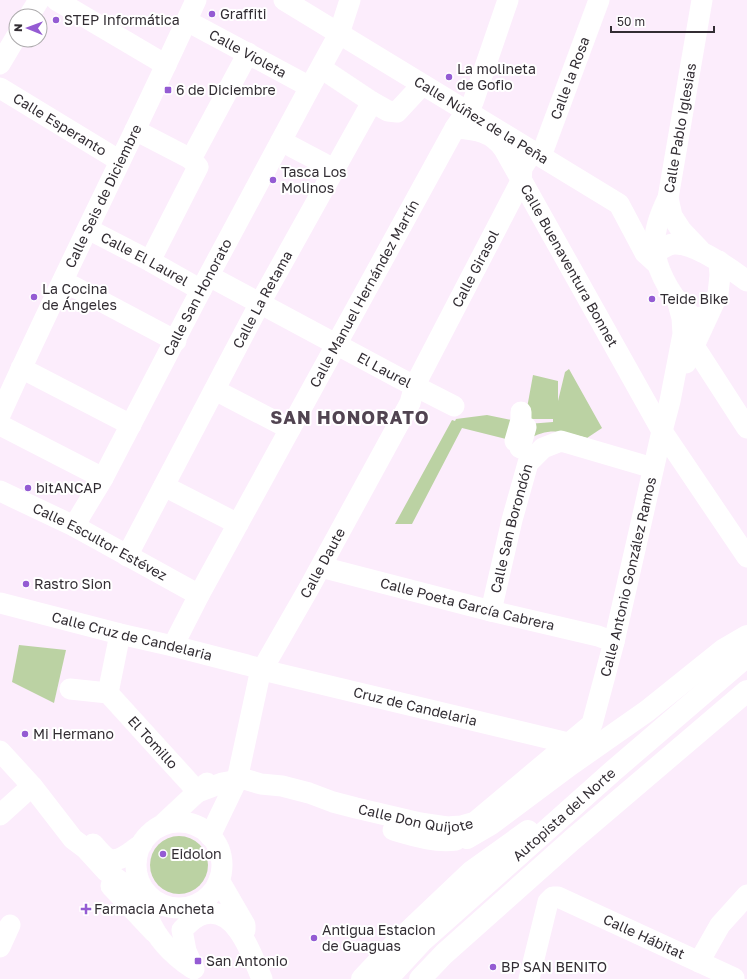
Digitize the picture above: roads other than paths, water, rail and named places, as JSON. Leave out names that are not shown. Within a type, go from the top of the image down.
[{"type":"highway","points":[[467,838],[491,824],[570,765],[647,711],[723,650],[747,636]]},
{"type":"highway","name":"Autopista del Norte","points":[[387,979],[422,941],[613,771],[747,656]]},
{"type":"highway","name":"Autopista del Norte","points":[[420,979],[444,954],[572,840],[747,691]]},
{"type":"highway","points":[[362,979],[398,941],[471,872],[613,771]]},
{"type":"highway","points":[[441,979],[542,885],[572,840]]},
{"type":"street","points":[[56,0],[166,65]]},
{"type":"street","name":"Calle Seis de Diciembre","points":[[0,415],[196,0]]},
{"type":"street","name":"Calle Núñez de la Peña","points":[[284,0],[422,85],[461,120],[537,153],[619,204],[645,253],[655,258]]},
{"type":"street","name":"Calle San Honorato","points":[[74,526],[103,478],[205,283],[339,34],[350,0]]},
{"type":"street","name":"Calle Manuel Hernández Martín","points":[[174,646],[199,595],[337,343],[461,120],[473,102],[508,0]]},
{"type":"street","name":"Calle la Rosa","points":[[537,153],[599,0]]},
{"type":"street","name":"Calle Pablo Iglesias","points":[[655,258],[654,242],[662,211],[668,198],[702,0]]},
{"type":"street","name":"Calle Violeta","points":[[187,21],[310,87]]},
{"type":"street","points":[[191,159],[248,53]]},
{"type":"street","points":[[321,68],[388,111],[397,112],[422,85]]},
{"type":"street","name":"Calle Esperanto","points":[[0,88],[120,161]]},
{"type":"street","name":"Calle La Retama","points":[[127,556],[260,303],[372,102]]},
{"type":"street","name":"Calle Buenaventura Bonnet","points":[[461,120],[487,133],[504,149],[662,431],[746,553]]},
{"type":"street","points":[[135,130],[191,159],[198,167],[150,261]]},
{"type":"street","points":[[281,141],[334,169]]},
{"type":"street","name":"Calle Girasol","points":[[415,385],[521,181],[522,168],[537,153]]},
{"type":"street","points":[[668,198],[672,216],[681,230],[747,281]]},
{"type":"street","name":"Calle El Laurel","points":[[88,229],[150,261],[205,283]]},
{"type":"street","points":[[708,315],[694,318],[678,303],[659,272],[655,258],[666,246],[673,244],[684,245],[724,262]]},
{"type":"street","name":"Calle Antonio González Ramos","points":[[670,400],[718,294],[720,275],[724,262]]},
{"type":"street","points":[[63,281],[176,341]]},
{"type":"street","points":[[718,294],[729,287],[747,281]]},
{"type":"street","name":"El Laurel","points":[[205,283],[260,303],[454,406]]},
{"type":"street","name":"Calle Antonio González Ramos","points":[[568,742],[592,724],[614,642],[653,468],[670,400],[683,334],[682,318],[678,303]]},
{"type":"street","points":[[694,346],[747,428]]},
{"type":"street","points":[[21,368],[131,425]]},
{"type":"street","name":"Calle Daute","points":[[210,836],[237,780],[262,670],[321,567],[410,403],[415,385]]},
{"type":"street","points":[[215,390],[290,429]]},
{"type":"street","points":[[521,412],[521,420],[515,441],[518,442],[523,426],[526,427],[523,448]]},
{"type":"street","points":[[0,425],[103,478]]},
{"type":"street","name":"Calle San Borondón","points":[[491,611],[512,520],[528,463],[523,448],[543,448],[561,441],[653,468]]},
{"type":"street","points":[[164,486],[238,524]]},
{"type":"street","name":"Calle Escultor Estévez","points":[[0,491],[74,526],[199,595]]},
{"type":"street","name":"Calle Poeta García Cabrera","points":[[321,567],[491,611],[598,636],[614,642]]},
{"type":"street","name":"Calle Cruz de Candelaria","points":[[0,603],[120,634],[174,646],[262,670]]},
{"type":"street","points":[[70,689],[108,693],[120,634]]},
{"type":"street","name":"Cruz de Candelaria","points":[[262,670],[568,742]]},
{"type":"street","name":"El Tomillo","points":[[108,693],[198,792]]},
{"type":"street","name":"Calle Don Quijote","points":[[198,792],[222,783],[244,779],[261,784],[282,786],[309,793],[333,802],[420,823],[447,827],[461,826],[475,822],[568,742]]},
{"type":"street","points":[[245,746],[228,764],[162,825],[150,833],[142,844],[136,863],[140,883],[146,893],[156,901],[165,906],[194,909],[220,914],[230,921],[238,929],[248,947],[262,979]]},
{"type":"street","points":[[0,751],[32,786],[73,839],[81,854],[178,958],[194,966]]},
{"type":"street","name":"Calle Don Quijote","points":[[261,784],[285,797],[422,838],[446,841],[467,838]]},
{"type":"street","points":[[0,815],[32,786]]},
{"type":"street","points":[[32,786],[50,798],[106,858],[112,860],[122,858],[142,844]]},
{"type":"street","points":[[162,825],[177,822],[192,824],[205,831],[210,836],[215,843],[220,856],[221,871],[219,880],[210,895],[194,909],[192,920],[182,930],[194,966]]},
{"type":"street","points":[[73,839],[85,848],[106,871],[135,892],[146,893]]},
{"type":"street","points":[[219,880],[245,925],[248,947]]},
{"type":"street","points":[[146,893],[145,906],[154,932]]},
{"type":"street","points":[[699,962],[720,925],[747,895]]},
{"type":"street","name":"Calle Hábitat","points":[[529,979],[548,902],[553,897],[558,897],[699,962],[738,975]]},
{"type":"street","points":[[0,946],[10,925]]},
{"type":"place","name":"Graffiti","points":[[212,14]]},
{"type":"place","name":"STEP Informática","points":[[56,20]]},
{"type":"place","name":"La molineta de Gofio","points":[[449,77]]},
{"type":"place","name":"6 de Diciembre","points":[[168,90]]},
{"type":"place","name":"Tasca Los Molinos","points":[[273,180]]},
{"type":"place","name":"La Cocina de Ángeles","points":[[34,297]]},
{"type":"place","name":"Teide Bike","points":[[652,299]]},
{"type":"place","name":"bitANCAP","points":[[28,488]]},
{"type":"place","name":"Rastro Sion","points":[[26,584]]},
{"type":"place","name":"Mi Hermano","points":[[25,734]]},
{"type":"place","name":"Eidolon","points":[[163,854]]},
{"type":"place","name":"Farmacia Ancheta","points":[[86,909]]},
{"type":"place","name":"Antigua Estacion de Guaguas","points":[[314,938]]},
{"type":"place","name":"San Antonio","points":[[198,961]]},
{"type":"place","name":"BP SAN BENITO","points":[[493,967]]},
{"type":"district","name":"SAN HONORATO","points":[[350,418]]}]
